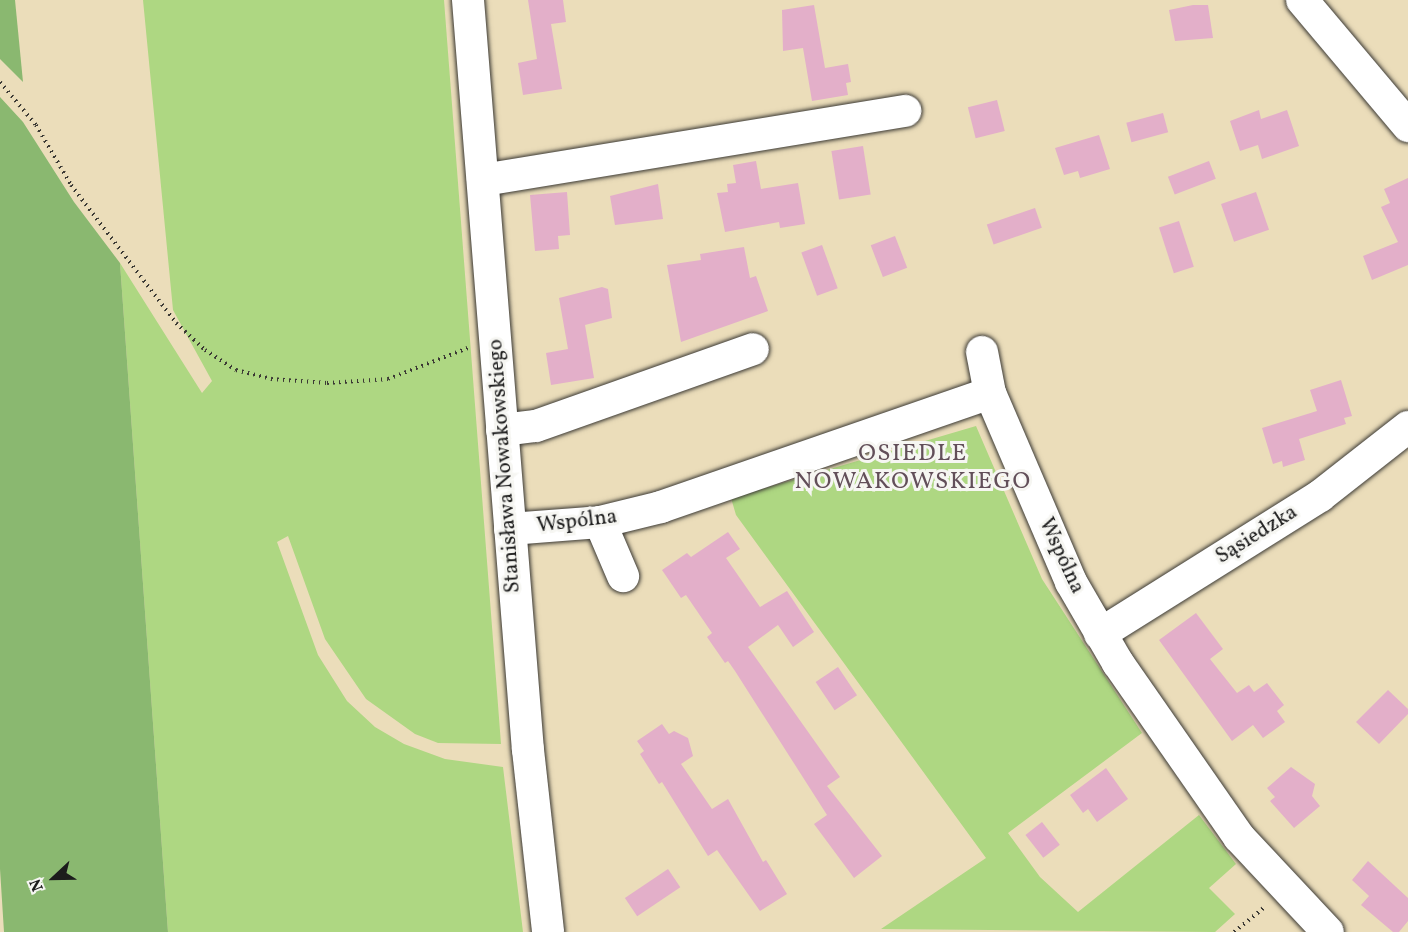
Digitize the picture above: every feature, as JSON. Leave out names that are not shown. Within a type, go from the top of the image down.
[{"type":"street","name":"Stanisława Nowakowskiego","points":[[468,0],[528,750],[548,932]]},
{"type":"street","points":[[1302,0],[1408,126]]},
{"type":"street","points":[[483,180],[905,111]]},
{"type":"street","points":[[502,430],[536,426],[753,349]]},
{"type":"street","points":[[982,352],[990,393]]},
{"type":"street","name":"Wspólna","points":[[510,529],[600,522],[688,498],[990,393],[1062,563],[1100,634],[1210,798],[1283,887],[1328,932]]},
{"type":"street","name":"Sąsiedzka","points":[[1100,634],[1320,496],[1408,427]]},
{"type":"street","points":[[600,522],[623,576]]},
{"type":"path","points":[[0,82],[36,125],[72,185],[176,323],[205,350],[236,370],[271,379],[327,383],[388,379],[463,349],[496,344]]},
{"type":"path","points":[[1234,932],[1283,887]]},
{"type":"green space","points":[[0,0],[15,0],[23,82],[0,59]]},
{"type":"green space","points":[[143,0],[444,0],[501,744],[438,743],[415,734],[366,699],[325,639],[288,536],[277,542],[318,655],[347,701],[375,727],[404,744],[445,759],[503,767],[523,932],[168,932],[120,263],[202,393],[212,381],[173,310]]},
{"type":"green space","points":[[0,97],[23,122],[74,202],[120,263],[168,932],[4,932],[0,869]]},
{"type":"green space","points":[[976,426],[1042,579],[1142,733],[1008,833],[1040,877],[1078,912],[1199,815],[1236,864],[1209,888],[1235,914],[1215,932],[881,929],[986,858],[736,515],[731,498]]},
{"type":"building","points":[[528,0],[563,0],[566,22],[551,24],[562,89],[523,95],[518,63],[537,59]]},
{"type":"building","points":[[814,5],[825,68],[848,64],[851,82],[846,83],[848,95],[812,101],[803,48],[783,51],[782,10]]},
{"type":"building","points":[[1193,5],[1208,5],[1213,38],[1175,41],[1169,10]]},
{"type":"building","points":[[997,100],[1005,131],[976,138],[968,107]]},
{"type":"building","points":[[1259,110],[1261,119],[1287,110],[1299,146],[1262,159],[1258,145],[1240,151],[1230,121]]},
{"type":"building","points":[[1163,113],[1168,132],[1131,142],[1126,123]]},
{"type":"building","points":[[1099,135],[1110,169],[1080,178],[1078,171],[1064,175],[1055,148]]},
{"type":"building","points":[[863,146],[871,194],[839,199],[831,151]]},
{"type":"building","points":[[756,161],[761,189],[798,183],[805,224],[780,228],[779,222],[725,232],[717,193],[728,192],[727,184],[736,183],[733,165]]},
{"type":"building","points":[[1209,161],[1216,179],[1175,195],[1168,177]]},
{"type":"building","points":[[1408,178],[1408,265],[1372,280],[1363,256],[1398,242],[1381,207],[1390,203],[1384,189]]},
{"type":"building","points":[[658,184],[663,219],[615,225],[610,196]]},
{"type":"building","points":[[567,192],[570,235],[558,236],[559,249],[535,251],[530,195]]},
{"type":"building","points":[[1256,192],[1269,230],[1234,242],[1221,204]]},
{"type":"building","points":[[1035,208],[1042,228],[994,244],[987,225]]},
{"type":"building","points":[[1179,221],[1194,267],[1174,273],[1159,227]]},
{"type":"building","points":[[895,236],[907,268],[883,277],[871,245]]},
{"type":"building","points":[[822,245],[838,288],[817,296],[801,253]]},
{"type":"building","points":[[744,247],[750,278],[756,276],[768,311],[681,342],[667,265],[701,260],[700,254]]},
{"type":"building","points":[[602,287],[608,289],[612,318],[585,325],[594,378],[551,385],[546,353],[568,349],[559,298]]},
{"type":"building","points":[[1341,380],[1352,416],[1344,418],[1346,424],[1299,439],[1305,460],[1283,467],[1282,461],[1273,464],[1262,428],[1317,411],[1310,390]]},
{"type":"building","points":[[728,532],[740,549],[726,558],[760,607],[787,591],[814,632],[793,647],[778,625],[748,647],[840,777],[827,786],[882,856],[854,878],[814,824],[827,815],[735,671],[728,661],[725,663],[707,637],[712,633],[686,595],[681,598],[662,570],[687,553],[691,557]]},
{"type":"building","points":[[1196,613],[1223,649],[1210,659],[1237,693],[1249,685],[1254,692],[1267,683],[1284,705],[1277,711],[1285,722],[1263,738],[1253,725],[1232,741],[1159,640]]},
{"type":"building","points":[[838,667],[857,695],[835,710],[816,682]]},
{"type":"building","points":[[1388,690],[1408,709],[1408,714],[1379,744],[1356,722]]},
{"type":"building","points":[[662,724],[669,734],[674,731],[688,738],[693,756],[681,764],[712,809],[728,799],[763,862],[766,860],[787,894],[760,911],[717,850],[708,856],[662,782],[659,784],[640,754],[644,751],[637,741]]},
{"type":"building","points":[[1291,767],[1315,784],[1312,796],[1320,806],[1294,828],[1270,801],[1275,797],[1267,788]]},
{"type":"building","points":[[1106,768],[1128,799],[1097,822],[1088,809],[1083,813],[1070,795]]},
{"type":"building","points":[[1042,822],[1060,845],[1043,858],[1025,835]]},
{"type":"building","points":[[1368,861],[1408,898],[1408,921],[1399,932],[1393,932],[1361,905],[1369,896],[1352,880]]},
{"type":"building","points":[[668,869],[680,887],[637,916],[625,898]]},
{"type":"district","name":"OSIEDLE NOWAKOWSKIEGO","points":[[913,469]]}]
